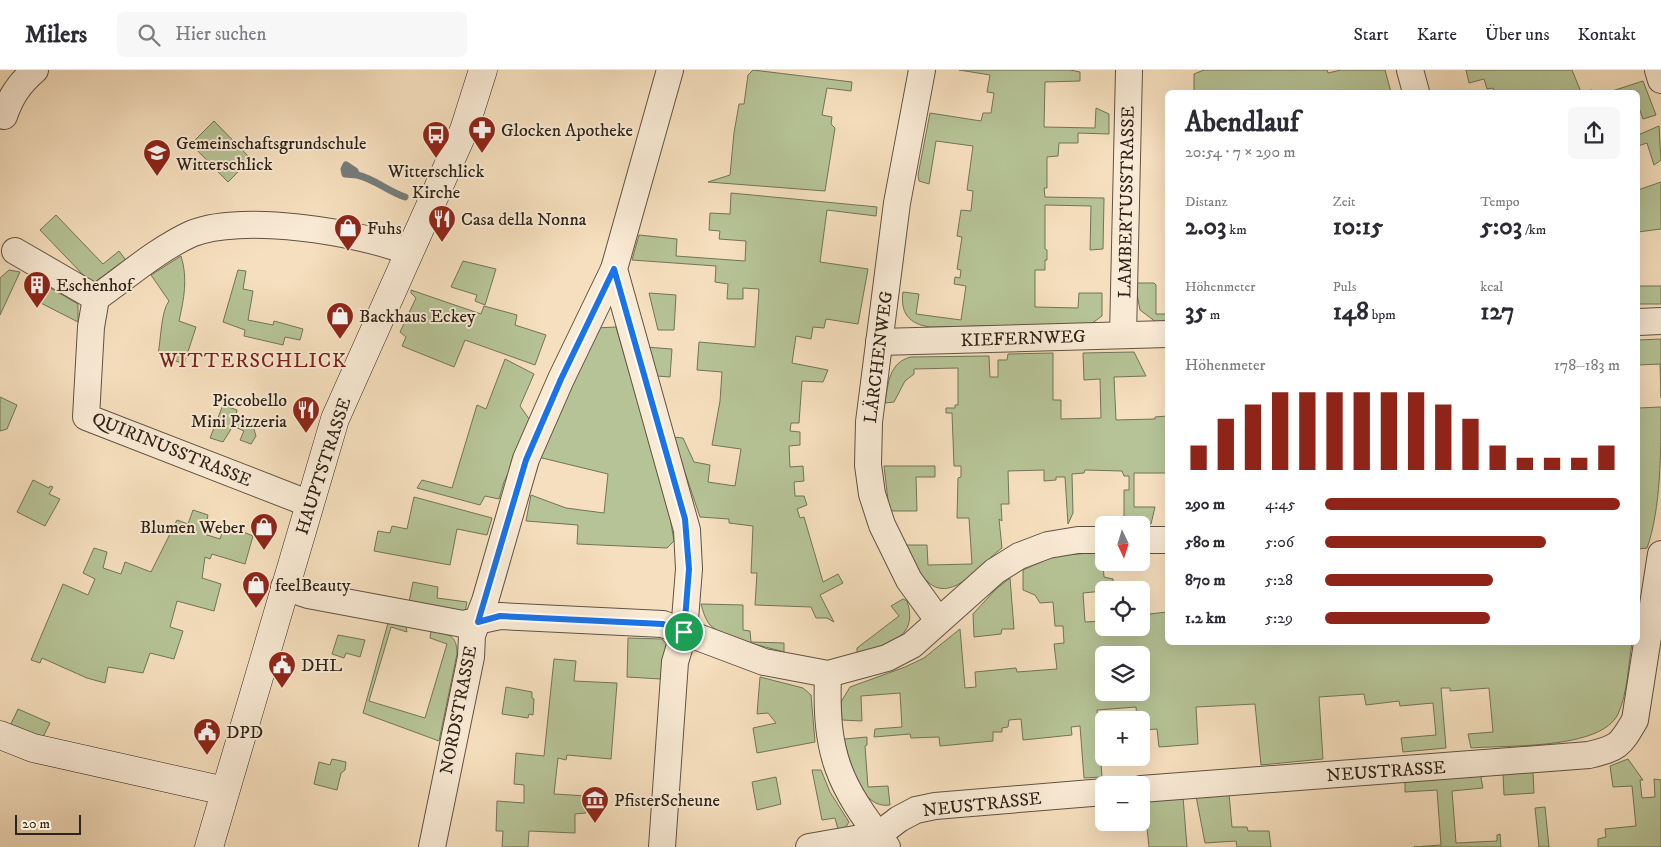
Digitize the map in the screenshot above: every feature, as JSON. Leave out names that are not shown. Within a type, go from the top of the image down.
[{"type":"main road","name":"HAUPTSTRASSE","points":[[210,847],[284,587],[335,419],[464,130],[483,70]]},
{"type":"main road","points":[[0,735],[33,748],[225,791]]},
{"type":"street","points":[[4,116],[11,96],[19,84],[35,70]]},
{"type":"street","name":"NORDSTRASSE","points":[[432,847],[471,657],[472,635],[478,622],[526,460],[561,379],[614,269],[670,70]]},
{"type":"street","name":"LAMBERTUSSTRASSE","points":[[1123,335],[1129,70]]},
{"type":"street","points":[[1410,70],[1415,90]]},
{"type":"street","points":[[1658,70],[1661,80]]},
{"type":"street","name":"LÄRCHENWEG","points":[[925,73],[897,203],[868,422],[868,465],[872,494],[882,525],[909,580],[938,620]]},
{"type":"street","points":[[15,251],[96,298],[192,234],[230,224],[294,226],[390,245],[408,252]]},
{"type":"street","points":[[614,269],[685,519],[689,569],[684,632],[675,662],[662,847]]},
{"type":"street","name":"QUIRINUSSTRASSE","points":[[96,298],[91,327],[86,417],[310,504]]},
{"type":"street","points":[[1640,322],[1661,321]]},
{"type":"street","name":"KIEFERNWEG","points":[[879,342],[1165,334]]},
{"type":"street","points":[[284,587],[308,595],[464,624],[500,616],[663,624],[764,662],[828,674],[887,658],[912,645],[995,571],[1019,556],[1048,545],[1078,540],[1095,540]]},
{"type":"street","points":[[1150,540],[1165,540]]},
{"type":"street","name":"NEUSTRASSE","points":[[1150,788],[1589,755],[1614,748],[1626,736],[1635,720],[1654,567]]},
{"type":"street","points":[[828,674],[830,735],[833,757],[853,800],[883,841]]},
{"type":"street","name":"NEUSTRASSE","points":[[809,847],[883,841],[899,818],[916,810],[935,806],[1095,793]]},
{"type":"green space","points":[[753,70],[852,82],[851,91],[827,88],[822,115],[832,117],[831,124],[835,128],[825,191],[708,182],[730,175],[739,104],[744,104],[748,75]]},
{"type":"green space","points":[[959,70],[1070,70],[1080,72],[1080,81],[1045,82],[1044,127],[1095,128],[1096,108],[1109,114],[1109,134],[1078,133],[1078,143],[1059,143],[1058,156],[1047,157],[1047,188],[1044,188],[1045,197],[1104,198],[1103,249],[1090,250],[1091,206],[1045,205],[1045,249],[1047,250],[1047,260],[1045,260],[1045,270],[1035,270],[1035,307],[1078,308],[1079,293],[1102,293],[1102,316],[1091,324],[930,327],[911,320],[905,312],[902,299],[903,292],[919,294],[916,314],[961,320],[966,286],[954,284],[955,277],[960,278],[961,270],[957,269],[962,237],[957,236],[961,210],[971,211],[973,191],[967,190],[973,146],[936,141],[929,184],[919,181],[918,175],[930,113],[981,121],[983,113],[991,113],[994,93],[987,92],[990,75]]},
{"type":"green space","points":[[1204,70],[1327,70],[1328,73],[1341,70],[1385,70],[1390,90],[1194,90],[1194,74]]},
{"type":"green space","points":[[1466,70],[1572,70],[1580,90],[1494,90],[1493,88],[1487,89],[1484,79],[1469,83]]},
{"type":"green space","points":[[1643,81],[1656,115],[1643,119],[1640,111],[1640,90],[1615,90]]},
{"type":"green space","points":[[214,121],[251,159],[228,182],[191,144]]},
{"type":"green space","points":[[1659,126],[1661,160],[1654,165],[1647,143],[1640,145],[1640,134]]},
{"type":"green space","points":[[1661,182],[1661,229],[1640,232],[1640,189]]},
{"type":"green space","points":[[731,193],[877,207],[876,216],[827,210],[820,262],[868,269],[858,324],[826,319],[824,328],[813,327],[811,339],[796,336],[792,363],[828,370],[823,382],[802,381],[799,423],[791,423],[790,431],[800,432],[800,445],[789,446],[790,467],[803,466],[804,481],[794,482],[795,496],[804,496],[807,505],[797,509],[800,518],[804,517],[823,582],[838,574],[843,583],[820,595],[834,622],[827,618],[816,618],[811,607],[755,605],[757,573],[751,573],[753,526],[729,523],[729,519],[700,517],[673,437],[683,438],[694,462],[710,465],[708,482],[735,486],[741,449],[712,445],[720,401],[722,372],[697,370],[699,342],[755,347],[759,289],[743,288],[743,299],[727,299],[728,284],[715,282],[716,266],[632,260],[639,235],[677,239],[676,256],[745,261],[746,241],[719,239],[720,231],[709,230],[710,213],[730,214]]},
{"type":"green space","points":[[56,215],[103,264],[119,251],[128,263],[97,283],[88,280],[40,230]]},
{"type":"green space","points":[[181,256],[185,280],[179,321],[196,327],[184,364],[158,354],[163,318],[169,301],[151,275]]},
{"type":"green space","points":[[463,261],[496,269],[485,305],[475,301],[477,295],[451,287]]},
{"type":"green space","points":[[9,270],[20,272],[0,315],[0,278]]},
{"type":"green space","points":[[238,270],[246,271],[243,289],[253,291],[248,320],[273,325],[274,321],[303,329],[300,340],[285,337],[283,345],[244,336],[245,330],[223,322]]},
{"type":"green space","points":[[33,278],[78,304],[78,322],[29,297]]},
{"type":"green space","points":[[1135,283],[1154,283],[1156,285],[1156,314],[1165,314],[1165,322],[1156,322],[1140,310]]},
{"type":"green space","points":[[1640,286],[1661,286],[1661,304],[1640,304]]},
{"type":"green space","points":[[411,290],[481,314],[484,306],[517,315],[515,325],[546,335],[535,365],[465,340],[454,367],[402,346],[406,337],[400,332],[416,298],[411,293]]},
{"type":"green space","points":[[649,293],[676,295],[674,330],[658,330]]},
{"type":"green space","points":[[616,327],[667,500],[674,541],[667,548],[577,544],[578,525],[526,521],[531,495],[566,508],[604,513],[608,474],[538,457],[595,328]]},
{"type":"green space","points":[[1661,339],[1661,398],[1660,364],[1640,365],[1640,340]]},
{"type":"green space","points":[[646,347],[672,349],[670,377],[657,376]]},
{"type":"green space","points":[[1134,352],[1146,376],[1114,377],[1116,420],[1155,419],[1155,417],[1165,416],[1165,473],[1134,473],[1134,507],[1155,507],[1151,524],[1150,516],[1124,516],[1124,490],[1129,490],[1129,476],[1124,476],[1122,471],[1085,470],[1084,473],[1072,474],[1073,513],[1068,524],[1065,477],[1056,477],[1056,480],[1044,481],[1044,470],[1008,471],[1009,504],[1001,504],[1002,521],[999,519],[1002,548],[975,572],[955,586],[935,587],[925,579],[906,545],[927,545],[928,565],[972,564],[969,518],[957,518],[958,478],[961,477],[961,466],[954,466],[952,413],[946,413],[946,408],[955,408],[955,405],[958,405],[958,368],[914,369],[914,374],[905,381],[894,402],[885,403],[887,388],[894,369],[898,364],[911,357],[989,356],[990,377],[998,377],[998,360],[1007,360],[1008,354],[1053,353],[1053,400],[1061,400],[1061,419],[1101,418],[1100,379],[1084,380],[1083,353]]},
{"type":"green space","points":[[505,359],[534,374],[520,406],[532,423],[504,482],[499,499],[485,496],[480,505],[417,488],[422,480],[452,488],[477,405],[486,409]]},
{"type":"green space","points":[[0,397],[17,405],[7,429],[0,431]]},
{"type":"green space","points":[[223,405],[237,410],[236,415],[251,420],[256,436],[251,444],[240,440],[244,431],[233,426],[223,442],[210,438]]},
{"type":"green space","points":[[1661,407],[1658,498],[1652,533],[1647,548],[1640,549],[1640,408]]},
{"type":"green space","points":[[884,466],[935,466],[935,477],[916,477],[917,511],[893,511],[889,509]]},
{"type":"green space","points":[[33,480],[49,488],[50,486],[53,487],[49,494],[60,499],[45,526],[17,512]]},
{"type":"green space","points":[[414,497],[492,518],[487,535],[457,529],[450,565],[374,551],[378,531],[390,533],[392,526],[407,529]]},
{"type":"green space","points":[[193,510],[208,515],[204,534],[220,539],[225,524],[253,536],[245,564],[212,554],[210,559],[205,557],[202,578],[221,584],[214,611],[177,601],[170,627],[183,631],[174,659],[150,653],[143,673],[108,667],[105,683],[87,678],[42,658],[40,663],[31,660],[63,584],[88,595],[95,579],[83,573],[94,548],[107,552],[103,568],[121,574],[125,562],[151,572],[177,520],[188,524]]},
{"type":"green space","points":[[1095,553],[1095,571],[1104,571],[1104,577],[1113,579],[1113,581],[1095,581],[1095,592],[1083,593],[1085,622],[1095,621],[1095,636],[1150,636],[1150,614],[1165,612],[1165,645],[1632,645],[1624,697],[1618,714],[1608,726],[1593,734],[1573,740],[1551,743],[1471,748],[1468,734],[1493,732],[1489,688],[1450,691],[1450,688],[1441,688],[1446,748],[1403,752],[1401,738],[1436,735],[1433,703],[1400,706],[1399,701],[1366,705],[1364,694],[1319,697],[1323,759],[1261,765],[1255,704],[1196,707],[1198,744],[1159,747],[1157,729],[1150,729],[1150,711],[1136,711],[1136,707],[1097,710],[1095,711],[1095,766],[1101,766],[1102,776],[1084,778],[1080,726],[1071,727],[1072,735],[1023,740],[1021,719],[1009,720],[1008,727],[1002,728],[1002,732],[993,732],[993,741],[940,746],[939,737],[911,738],[910,734],[874,737],[875,729],[902,727],[900,693],[861,696],[862,721],[842,720],[841,702],[850,687],[924,658],[960,629],[965,688],[976,687],[975,672],[1016,668],[1017,672],[1057,669],[1054,644],[1064,643],[1063,626],[1055,626],[1053,602],[1040,603],[1035,595],[1023,590],[1023,570],[1055,556]]},
{"type":"green space","points":[[1010,578],[1014,629],[1002,629],[1001,634],[974,637],[973,614],[996,589]]},
{"type":"green space","points":[[413,582],[438,587],[437,598],[467,602],[465,612],[409,602]]},
{"type":"green space","points":[[903,599],[907,601],[910,614],[909,624],[904,632],[889,643],[857,653],[857,648],[899,616],[891,606]]},
{"type":"green space","points":[[701,604],[743,605],[743,630],[750,631],[751,642],[784,643],[784,652],[756,645],[717,630],[708,623]]},
{"type":"green space","points":[[388,623],[406,626],[407,632],[391,627],[369,701],[425,718],[447,644],[430,638],[431,631],[447,634],[455,642],[457,654],[439,741],[363,713]]},
{"type":"green space","points":[[338,635],[365,640],[360,657],[346,653],[344,658],[332,654]]},
{"type":"green space","points":[[628,638],[662,639],[668,645],[661,679],[627,677]]},
{"type":"green space","points":[[554,659],[576,661],[574,681],[617,683],[611,759],[567,755],[566,760],[558,758],[554,794],[587,796],[586,813],[575,814],[575,833],[529,831],[528,847],[502,847],[503,831],[496,831],[497,801],[524,803],[524,785],[514,784],[516,753],[544,756]]},
{"type":"green space","points":[[760,677],[803,688],[811,695],[815,742],[757,753],[753,728],[776,723],[768,713],[757,714]]},
{"type":"green space","points":[[506,687],[532,692],[532,698],[534,699],[533,715],[529,714],[528,718],[502,714]]},
{"type":"green space","points":[[18,709],[50,723],[43,737],[9,728]]},
{"type":"green space","points":[[867,737],[867,745],[865,746],[868,787],[888,786],[890,805],[880,805],[871,800],[864,792],[853,771],[844,739]]},
{"type":"green space","points":[[332,759],[346,762],[337,790],[314,784],[319,762],[330,765]]},
{"type":"green space","points":[[1628,759],[1643,780],[1640,780],[1642,798],[1655,797],[1654,779],[1661,780],[1661,847],[1598,847],[1598,839],[1606,837],[1605,829],[1636,826],[1632,786],[1613,787],[1610,766]]},
{"type":"green space","points":[[812,770],[821,770],[830,792],[849,822],[842,833],[839,833],[835,818],[822,820]]},
{"type":"green space","points":[[1533,772],[1534,793],[1504,795],[1503,774]]},
{"type":"green space","points":[[1480,773],[1483,788],[1452,791],[1456,843],[1497,841],[1497,835],[1500,834],[1501,847],[1414,847],[1441,845],[1437,790],[1405,792],[1405,782]]},
{"type":"green space","points":[[776,777],[781,804],[757,810],[752,782]]},
{"type":"green space","points":[[1229,794],[1232,827],[1247,827],[1248,831],[1269,831],[1271,847],[1237,847],[1236,841],[1205,843],[1196,796]]},
{"type":"green space","points":[[1183,797],[1187,847],[1149,847],[1147,831],[1150,831],[1150,800]]},
{"type":"green space","points":[[1545,807],[1549,847],[1539,847],[1535,808]]},
{"type":"waterway","points":[[357,175],[345,174],[344,169],[346,165],[355,171],[357,175],[370,179],[405,197]]},
{"type":"place","name":"Glocken Apotheke","points":[[482,154]]},
{"type":"place","name":"Witterschlick Kirche","points":[[436,159]]},
{"type":"place","name":"Gemeinschaftsgrundschule Witterschlick","points":[[157,177]]},
{"type":"place","name":"Casa della Nonna","points":[[442,243]]},
{"type":"place","name":"Fuhs","points":[[348,252]]},
{"type":"place","name":"Eschenhof","points":[[37,309]]},
{"type":"place","name":"Backhaus Eckey","points":[[340,340]]},
{"type":"place","name":"Piccobello Mini Pizzeria","points":[[306,434]]},
{"type":"place","name":"Blumen Weber","points":[[264,551]]},
{"type":"place","name":"feelBeauty","points":[[256,609]]},
{"type":"place","name":"DHL","points":[[282,689]]},
{"type":"place","name":"DPD","points":[[207,756]]},
{"type":"place","name":"PfisterScheune","points":[[595,824]]},
{"type":"district","name":"WITTERSCHLICK","points":[[253,360]]},
{"type":"route","points":[[614,269],[685,519],[689,569],[684,632],[663,624],[500,616],[489,617],[478,622],[526,460],[561,379],[614,269]]}]
